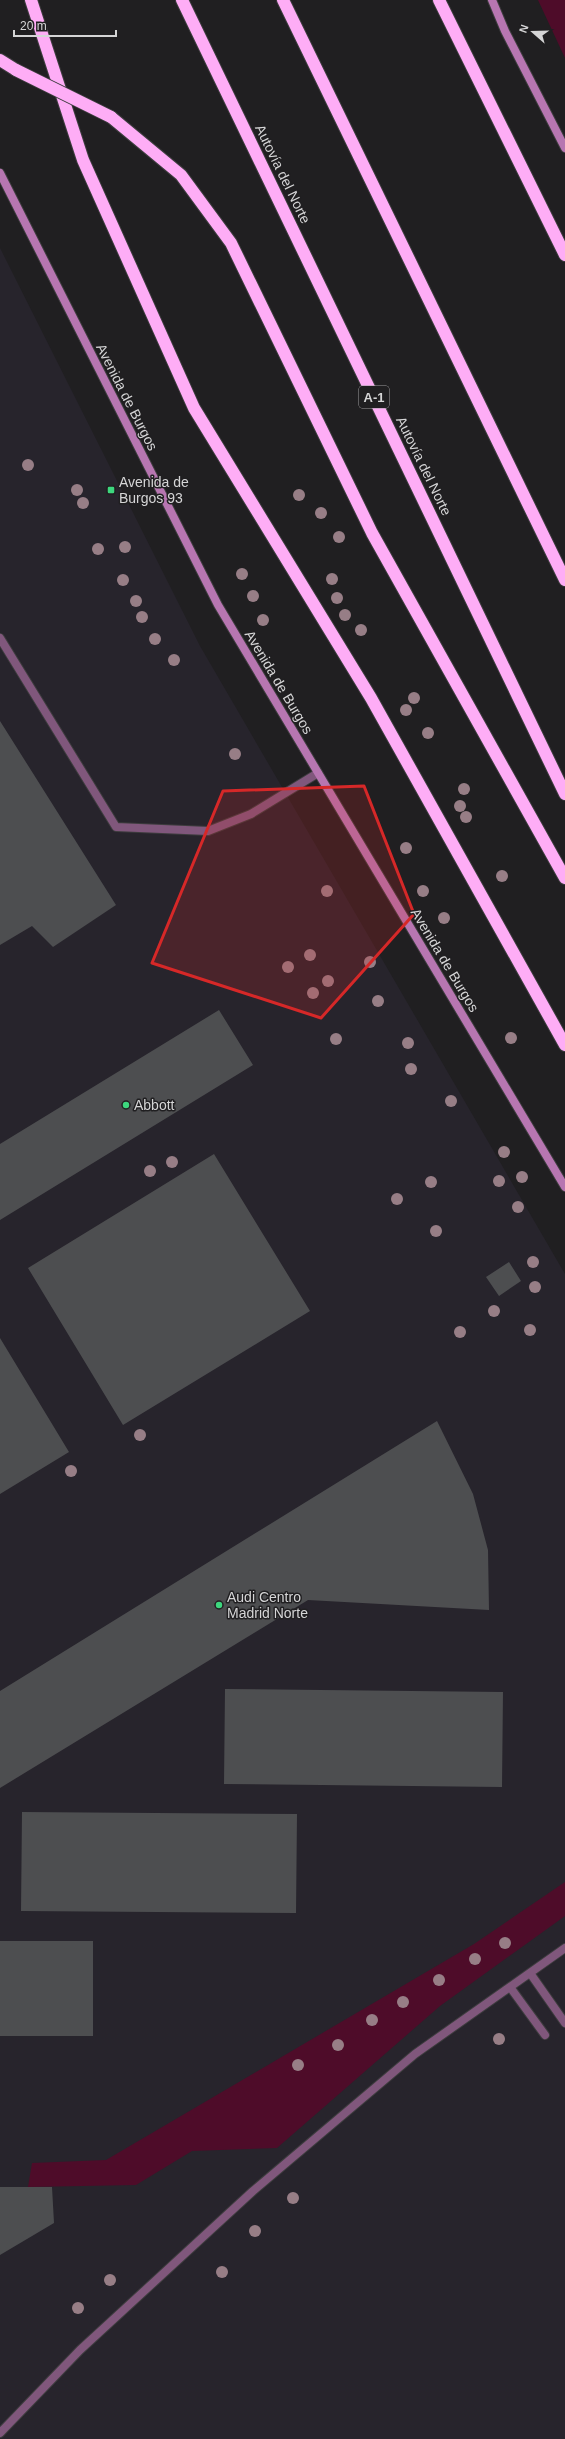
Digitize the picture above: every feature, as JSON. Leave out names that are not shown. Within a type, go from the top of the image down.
[{"type":"highway","points":[[31,0],[83,160],[194,408],[371,698],[565,1045]]},
{"type":"highway","name":"Autovía del Norte","points":[[182,0],[565,794]]},
{"type":"highway","points":[[284,0],[565,580]]},
{"type":"highway","points":[[439,0],[565,255]]},
{"type":"highway","points":[[0,60],[16,70],[111,117],[181,174],[231,243],[372,533],[565,878]]},
{"type":"street","points":[[492,0],[505,31],[565,148]]},
{"type":"street","name":"Avenida de Burgos","points":[[0,173],[218,605],[565,1187]]},
{"type":"lane","points":[[0,638],[116,827],[208,831],[252,814],[318,773]]},
{"type":"lane","points":[[0,2433],[80,2350],[253,2190],[415,2054],[565,1948]]},
{"type":"lane","points":[[530,1972],[565,2023]]},
{"type":"lane","points":[[510,1987],[545,2035]]},
{"type":"highlighted area","points":[[364,786],[414,914],[321,1018],[152,963],[223,791]]},
{"type":"shaded area","points":[[538,0],[565,0],[565,58]]},
{"type":"shaded area","points":[[0,248],[200,646],[565,1274],[565,2439],[0,2439]]},
{"type":"shaded area","points":[[565,1882],[565,1916],[440,2006],[277,2148],[192,2151],[136,2185],[28,2187],[32,2163],[106,2160],[474,1944]]},
{"type":"building","points":[[0,721],[116,905],[53,947],[32,926],[0,945]]},
{"type":"building","name":"Abbott","points":[[219,1010],[253,1065],[0,1220],[0,1144]]},
{"type":"building","points":[[214,1154],[310,1311],[123,1425],[28,1268]]},
{"type":"building","points":[[509,1262],[521,1281],[499,1296],[486,1277]]},
{"type":"building","points":[[0,1338],[69,1452],[0,1494]]},
{"type":"building","name":"Audi Centro Madrid Norte","points":[[437,1421],[473,1494],[488,1550],[489,1610],[308,1600],[0,1788],[0,1691]]},
{"type":"building","points":[[225,1689],[503,1692],[502,1787],[224,1784]]},
{"type":"building","points":[[22,1812],[297,1814],[296,1913],[21,1911]]},
{"type":"building","points":[[0,1941],[93,1941],[93,2036],[0,2036]]},
{"type":"building","points":[[0,2187],[52,2187],[54,2223],[0,2255]]},
{"type":"place","name":"Avenida de Burgos 93","points":[[111,490]]},
{"type":"place","name":"Abbott","points":[[126,1105]]},
{"type":"place","name":"Audi Centro Madrid Norte","points":[[219,1605]]}]
